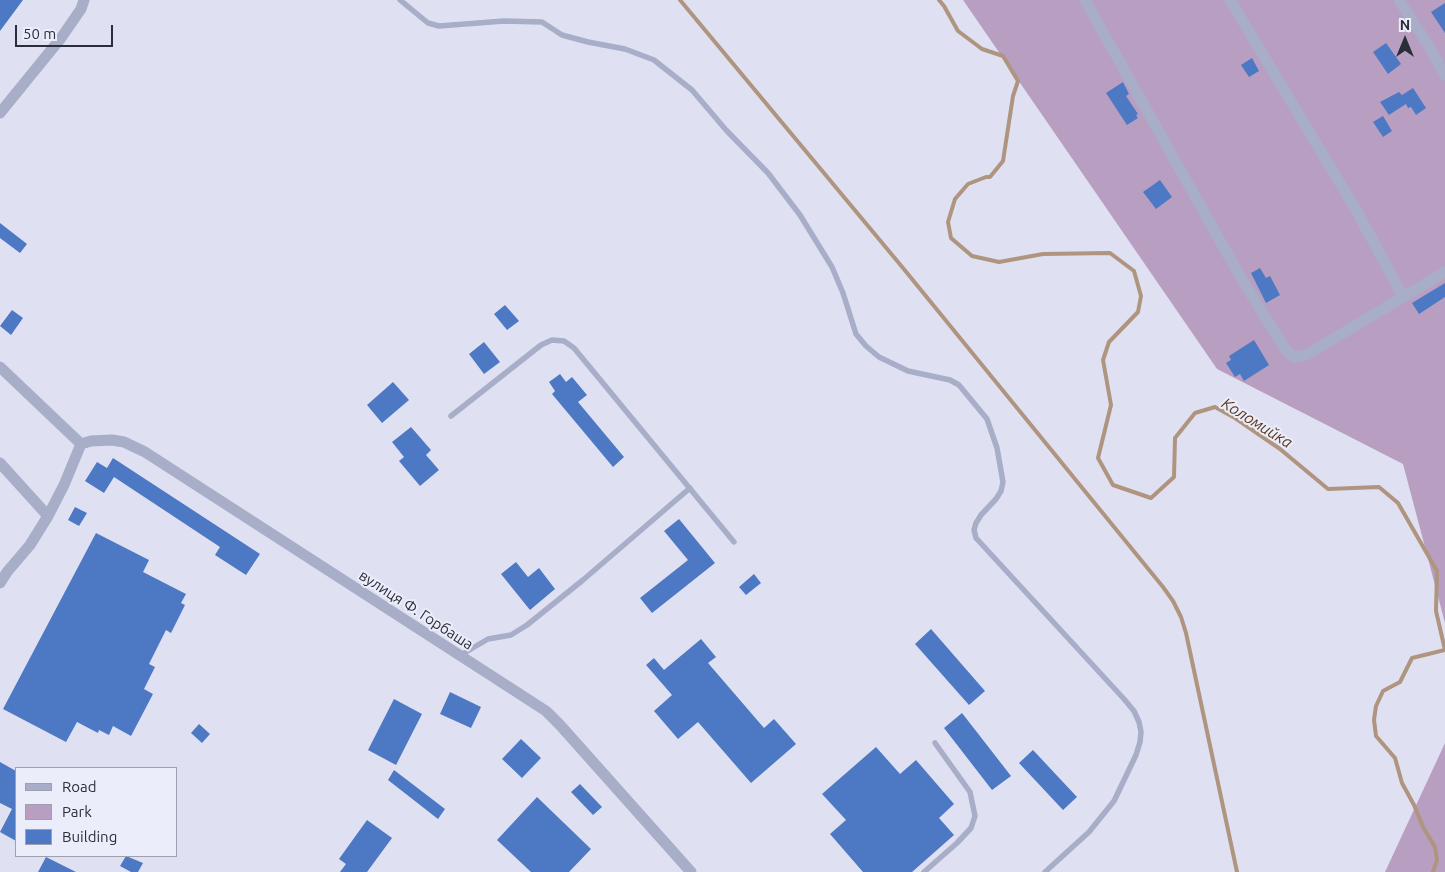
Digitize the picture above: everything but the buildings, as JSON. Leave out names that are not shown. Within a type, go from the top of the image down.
[{"type":"street","points":[[0,113],[62,38],[81,9],[84,0]]},
{"type":"street","points":[[1085,0],[1233,263],[1285,349],[1294,357],[1306,355],[1445,272]]},
{"type":"street","points":[[1230,0],[1356,210],[1403,296]]},
{"type":"street","points":[[1399,0],[1445,75]]},
{"type":"street","points":[[0,367],[81,444],[64,485],[48,516],[30,545],[6,572],[0,583]]},
{"type":"street","name":"вулиця Ф. Горбаша","points":[[81,444],[91,441],[112,440],[124,442],[145,452],[552,716],[691,872]]},
{"type":"street","points":[[0,462],[48,516]]},
{"type":"lane","points":[[400,0],[428,23],[439,26],[504,21],[542,22],[562,35],[625,49],[654,60],[692,90],[726,130],[768,173],[800,215],[832,267],[843,293],[856,334],[866,346],[879,357],[908,371],[950,380],[959,385],[987,419],[997,448],[1003,482],[1001,491],[996,499],[976,523],[974,530],[976,538],[1124,699],[1134,711],[1141,732],[1136,754],[1114,801],[1089,832],[1045,872]]},
{"type":"lane","points":[[451,416],[541,344],[552,340],[564,341],[574,348],[734,542]]},
{"type":"lane","points":[[459,656],[488,639],[511,635],[527,625],[583,580],[690,488]]},
{"type":"lane","points":[[924,872],[971,828],[975,816],[970,792],[935,743]]},
{"type":"green space","points":[[963,0],[1445,0],[1445,623],[1403,464],[1217,369]]},
{"type":"green space","points":[[1445,743],[1445,872],[1385,872]]},
{"type":"waterway","points":[[680,0],[903,268],[1173,601],[1186,633],[1237,872]]},
{"type":"waterway","name":"Коломийка","points":[[939,0],[958,31],[982,49],[1003,56],[1018,81],[1013,96],[1003,161],[990,177],[968,184],[955,199],[948,222],[951,238],[972,256],[999,262],[1043,254],[1110,253],[1134,271],[1141,296],[1138,312],[1109,342],[1103,360],[1111,405],[1098,458],[1113,485],[1151,498],[1174,477],[1175,438],[1195,413],[1215,407],[1235,418],[1280,449],[1328,489],[1379,487],[1398,503],[1437,571],[1436,611],[1445,650],[1412,658],[1400,682],[1383,691],[1376,706],[1374,720],[1376,736],[1395,758],[1402,783],[1435,847],[1437,860],[1433,872]]}]
